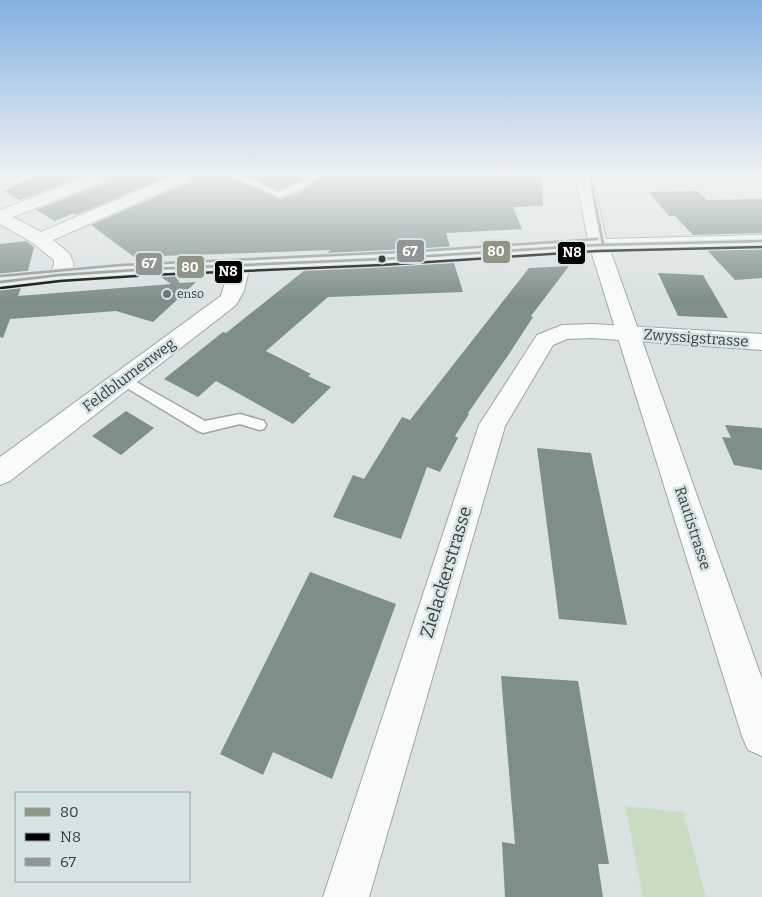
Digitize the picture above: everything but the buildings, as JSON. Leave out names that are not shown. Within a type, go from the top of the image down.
[{"type":"street","points":[[2,218],[40,239],[63,258],[64,265],[59,275]]},
{"type":"street","points":[[40,239],[88,218]]},
{"type":"street","name":"Rautistrasse","points":[[592,218],[597,245],[629,333],[762,736]]},
{"type":"street","points":[[0,282],[59,275],[528,251],[597,245],[762,241]]},
{"type":"street","name":"Feldblumenweg","points":[[9,472],[122,379],[229,300],[234,291],[240,266]]},
{"type":"street","name":"Zielackerstrasse","points":[[346,897],[492,425],[545,340],[554,334],[565,331],[629,333]]},
{"type":"street","name":"Zwyssigstrasse","points":[[629,333],[762,342]]},
{"type":"lane","points":[[122,379],[203,427],[240,419],[259,425]]},
{"type":"green space","points":[[625,806],[683,812],[706,897],[643,897]]},
{"type":"transit line","name":"67","points":[[598,218],[603,244]]},
{"type":"transit line","name":"67","points":[[0,276],[120,265],[419,251],[597,239]]},
{"type":"transit line","name":"80","points":[[0,282],[59,275],[151,269],[382,259],[597,245],[762,241]]},
{"type":"transit line","name":"N8","points":[[1,288],[60,281],[151,275],[382,265],[597,251],[762,247]]},
{"type":"place","name":"enso","points":[[167,294]]}]
